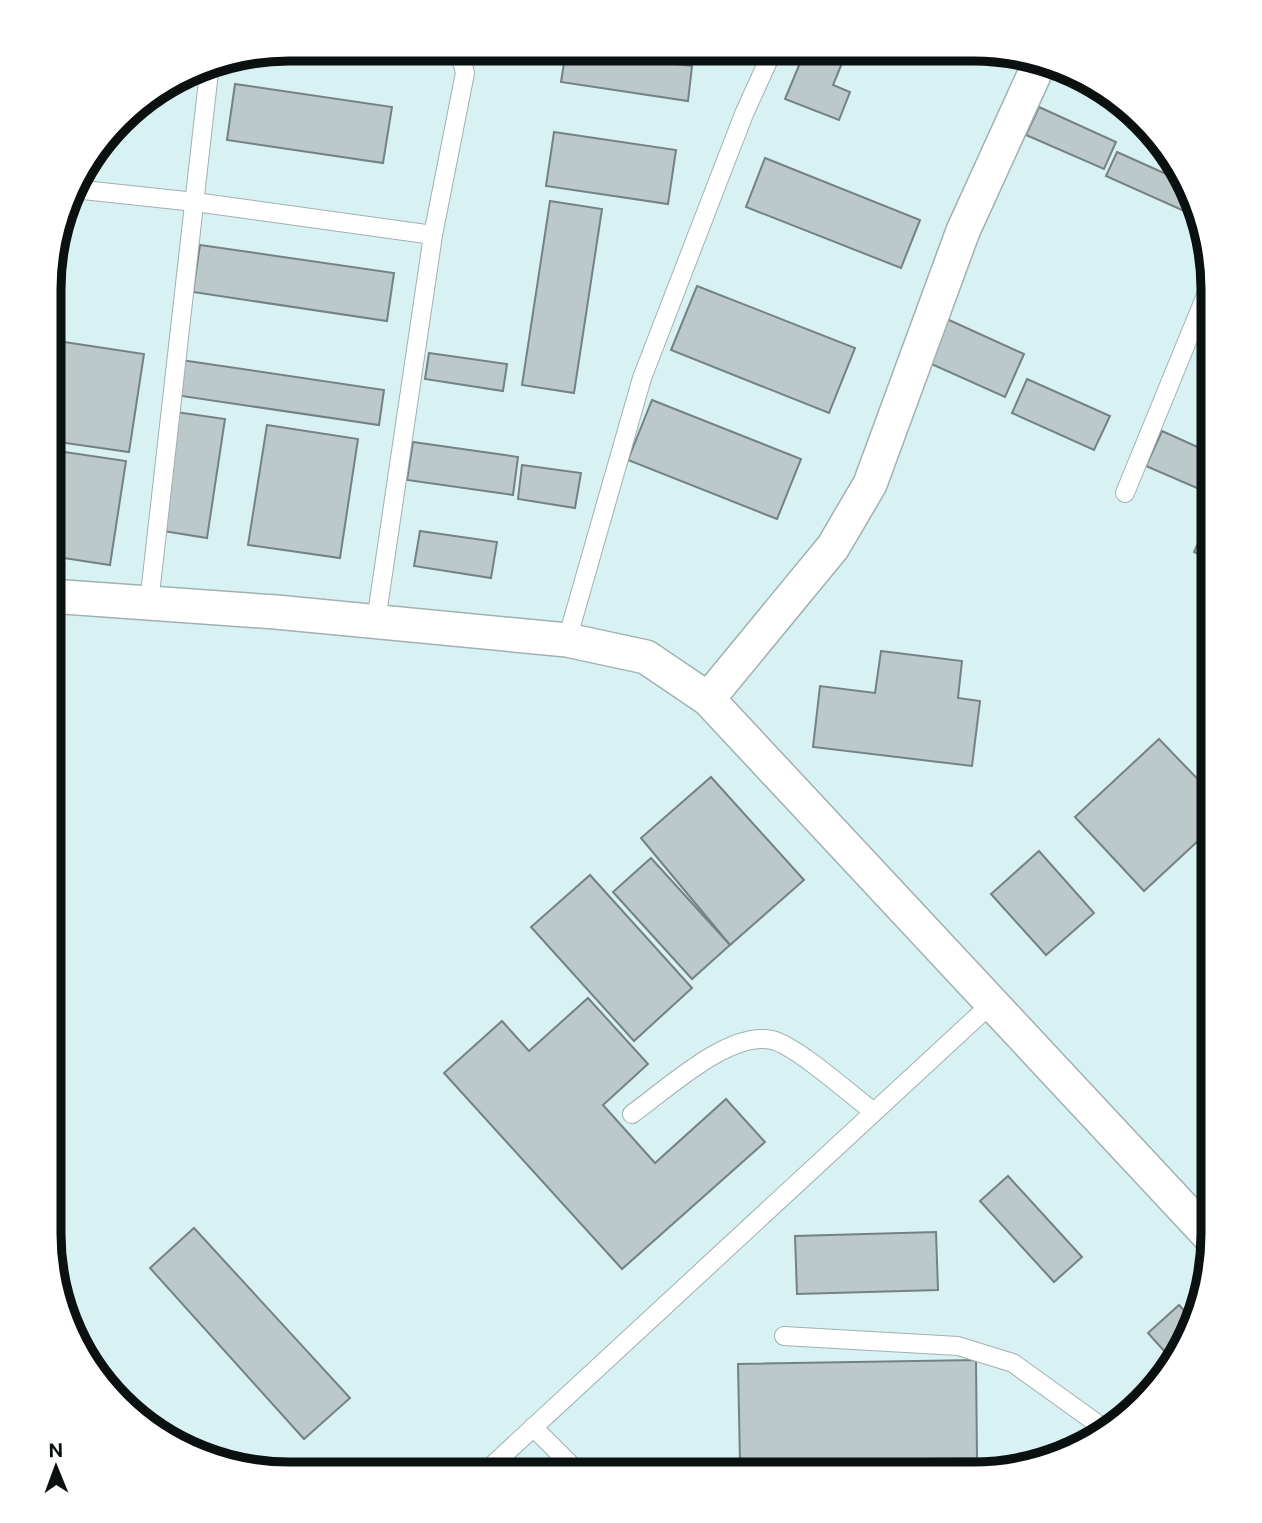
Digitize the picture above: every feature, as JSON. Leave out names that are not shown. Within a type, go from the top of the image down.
[{"type":"street","points":[[708,699],[833,547],[870,484],[963,231],[1036,70]]},
{"type":"street","points":[[61,597],[376,621],[567,640],[646,657],[708,699],[1200,1226]]},
{"type":"lane","points":[[376,621],[433,235],[465,73],[462,61]]},
{"type":"lane","points":[[567,640],[642,378],[744,114],[768,61]]},
{"type":"lane","points":[[149,603],[208,76]]},
{"type":"lane","points":[[85,190],[195,202],[433,235]]},
{"type":"lane","points":[[1125,494],[1201,308]]},
{"type":"lane","points":[[498,1461],[990,1004]]},
{"type":"lane","points":[[632,1114],[727,1046],[749,1039],[772,1040],[789,1049],[874,1112]]},
{"type":"lane","points":[[785,1336],[958,1346],[985,1353],[1013,1363],[1098,1424]]},
{"type":"lane","points":[[533,1427],[566,1461]]},
{"type":"shaded area","points":[[259,63],[1003,63],[1060,79],[1112,108],[1154,150],[1170,175],[1193,230],[1201,289],[1200,1249],[1189,1307],[1177,1335],[1154,1373],[1112,1415],[1087,1431],[1032,1454],[988,1461],[274,1461],[216,1450],[188,1438],[150,1415],[108,1373],[92,1348],[69,1293],[61,1234],[63,259],[73,216],[92,175],[118,139],[139,118],[175,92],[202,79]]},
{"type":"building","points":[[564,61],[653,61],[692,66],[688,101],[561,82]]},
{"type":"building","points":[[801,61],[843,61],[833,85],[850,92],[839,120],[785,99]]},
{"type":"building","points":[[235,84],[392,107],[383,163],[227,140]]},
{"type":"building","points":[[1039,107],[1116,142],[1104,169],[1026,135]]},
{"type":"building","points":[[554,132],[676,150],[668,204],[546,186]]},
{"type":"building","points":[[1117,152],[1170,176],[1187,212],[1106,176]]},
{"type":"building","points":[[765,158],[920,220],[901,268],[746,207]]},
{"type":"building","points":[[550,201],[602,209],[574,393],[522,385]]},
{"type":"building","points":[[200,245],[394,273],[387,321],[193,292]]},
{"type":"building","points":[[697,286],[855,348],[829,413],[671,350]]},
{"type":"building","points":[[938,315],[1024,354],[1005,397],[918,358]]},
{"type":"building","points":[[61,342],[144,354],[129,452],[61,442]]},
{"type":"building","points":[[429,353],[507,364],[503,391],[425,379]]},
{"type":"building","points":[[181,360],[384,390],[379,425],[175,395]]},
{"type":"building","points":[[1027,379],[1110,416],[1094,450],[1012,413]]},
{"type":"building","points":[[652,400],[801,459],[777,519],[628,460]]},
{"type":"building","points":[[176,412],[225,419],[207,538],[157,530]]},
{"type":"building","points":[[267,425],[358,439],[340,558],[248,545]]},
{"type":"building","points":[[1162,431],[1201,449],[1201,490],[1146,466]]},
{"type":"building","points":[[413,442],[518,457],[513,495],[407,480]]},
{"type":"building","points":[[61,451],[126,461],[110,565],[61,558]]},
{"type":"building","points":[[522,465],[581,473],[575,508],[518,499]]},
{"type":"building","points":[[420,531],[497,542],[491,578],[414,566]]},
{"type":"building","points":[[1201,537],[1201,555],[1194,552]]},
{"type":"building","points":[[881,651],[962,661],[958,698],[980,701],[972,766],[813,747],[820,686],[875,693]]},
{"type":"building","points":[[1159,739],[1200,782],[1200,839],[1144,891],[1075,817]]},
{"type":"building","points":[[711,777],[804,880],[730,945],[641,838]]},
{"type":"building","points":[[1039,851],[1094,913],[1046,955],[991,894]]},
{"type":"building","points":[[651,858],[730,945],[692,979],[613,892]]},
{"type":"building","points":[[590,875],[692,988],[634,1041],[531,927]]},
{"type":"building","points":[[588,998],[648,1064],[603,1105],[655,1163],[726,1099],[765,1142],[622,1269],[444,1073],[502,1021],[529,1051]]},
{"type":"building","points":[[1008,1176],[1082,1257],[1054,1282],[980,1201]]},
{"type":"building","points":[[194,1228],[350,1398],[304,1439],[150,1268]]},
{"type":"building","points":[[936,1232],[938,1290],[797,1294],[795,1236]]},
{"type":"building","points":[[1179,1305],[1186,1313],[1166,1353],[1148,1333]]},
{"type":"building","points":[[976,1360],[977,1458],[740,1461],[738,1364]]}]
